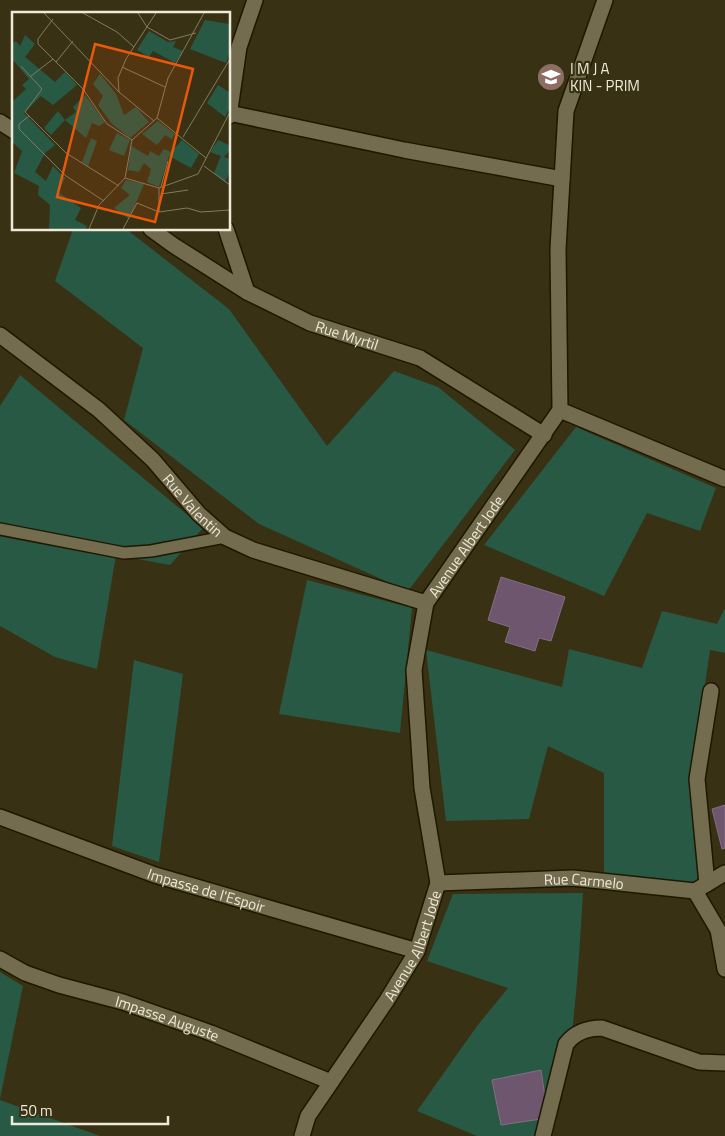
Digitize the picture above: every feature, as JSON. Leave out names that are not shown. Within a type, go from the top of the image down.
[{"type":"street","points":[[230,108],[239,47],[256,0]]},
{"type":"street","points":[[605,0],[566,111],[558,249],[560,410],[725,479]]},
{"type":"street","points":[[230,115],[562,179]]},
{"type":"street","points":[[0,122],[12,130]]},
{"type":"street","name":"Rue Myrtil","points":[[153,230],[173,245],[247,292],[310,324],[420,358],[544,435]]},
{"type":"street","points":[[226,230],[247,292]]},
{"type":"street","name":"Rue Valentin","points":[[0,335],[100,410],[153,460],[199,514],[225,537],[253,550],[426,603]]},
{"type":"street","name":"Avenue Albert Jode","points":[[302,1136],[308,1116],[387,1000],[417,951],[438,883],[422,788],[414,670],[426,603],[560,410]]},
{"type":"street","points":[[711,691],[697,779],[701,888],[722,929],[725,969]]},
{"type":"street","name":"Impasse de l'Espoir","points":[[0,817],[155,875],[417,951]]},
{"type":"street","points":[[701,888],[725,873]]},
{"type":"street","name":"Rue Carmelo","points":[[438,883],[573,878],[701,888]]},
{"type":"street","name":"Impasse Auguste","points":[[0,959],[25,973],[123,1002],[211,1033],[331,1082]]},
{"type":"street","points":[[543,1136],[566,1044],[572,1036],[581,1031],[602,1028],[699,1062],[725,1063]]},
{"type":"lane","points":[[0,529],[124,553],[160,550],[225,537]]},
{"type":"green space","points":[[73,230],[127,230],[229,309],[327,446],[394,371],[438,387],[515,450],[408,591],[259,524],[124,420],[143,348],[55,281]]},
{"type":"green space","points":[[20,375],[203,528],[170,565],[116,555],[97,669],[55,657],[0,626],[0,406]]},
{"type":"green space","points":[[576,427],[716,488],[700,531],[647,513],[604,596],[484,545]]},
{"type":"green space","points":[[307,580],[412,608],[400,733],[279,714]]},
{"type":"green space","points":[[725,608],[725,653],[710,650],[691,782],[698,884],[604,875],[604,773],[548,746],[529,819],[446,821],[426,650],[562,687],[569,649],[642,668],[662,611],[717,624]]},
{"type":"green space","points":[[134,660],[183,674],[159,862],[112,846]]},
{"type":"green space","points":[[583,893],[574,1015],[565,1076],[552,1136],[477,1136],[417,1111],[477,1026],[508,988],[427,961],[453,894]]},
{"type":"green space","points":[[0,972],[23,986],[0,1099]]},
{"type":"green space","points":[[0,1100],[100,1136],[0,1136]]},
{"type":"building","points":[[501,577],[565,597],[551,641],[539,638],[535,651],[505,642],[510,627],[488,620]]},
{"type":"building","points":[[725,805],[725,848],[722,849],[712,809]]},
{"type":"building","points":[[541,1070],[548,1118],[501,1125],[492,1080]]},
{"type":"place","name":"I M J A KIN - PRIM","points":[[551,77]]}]
